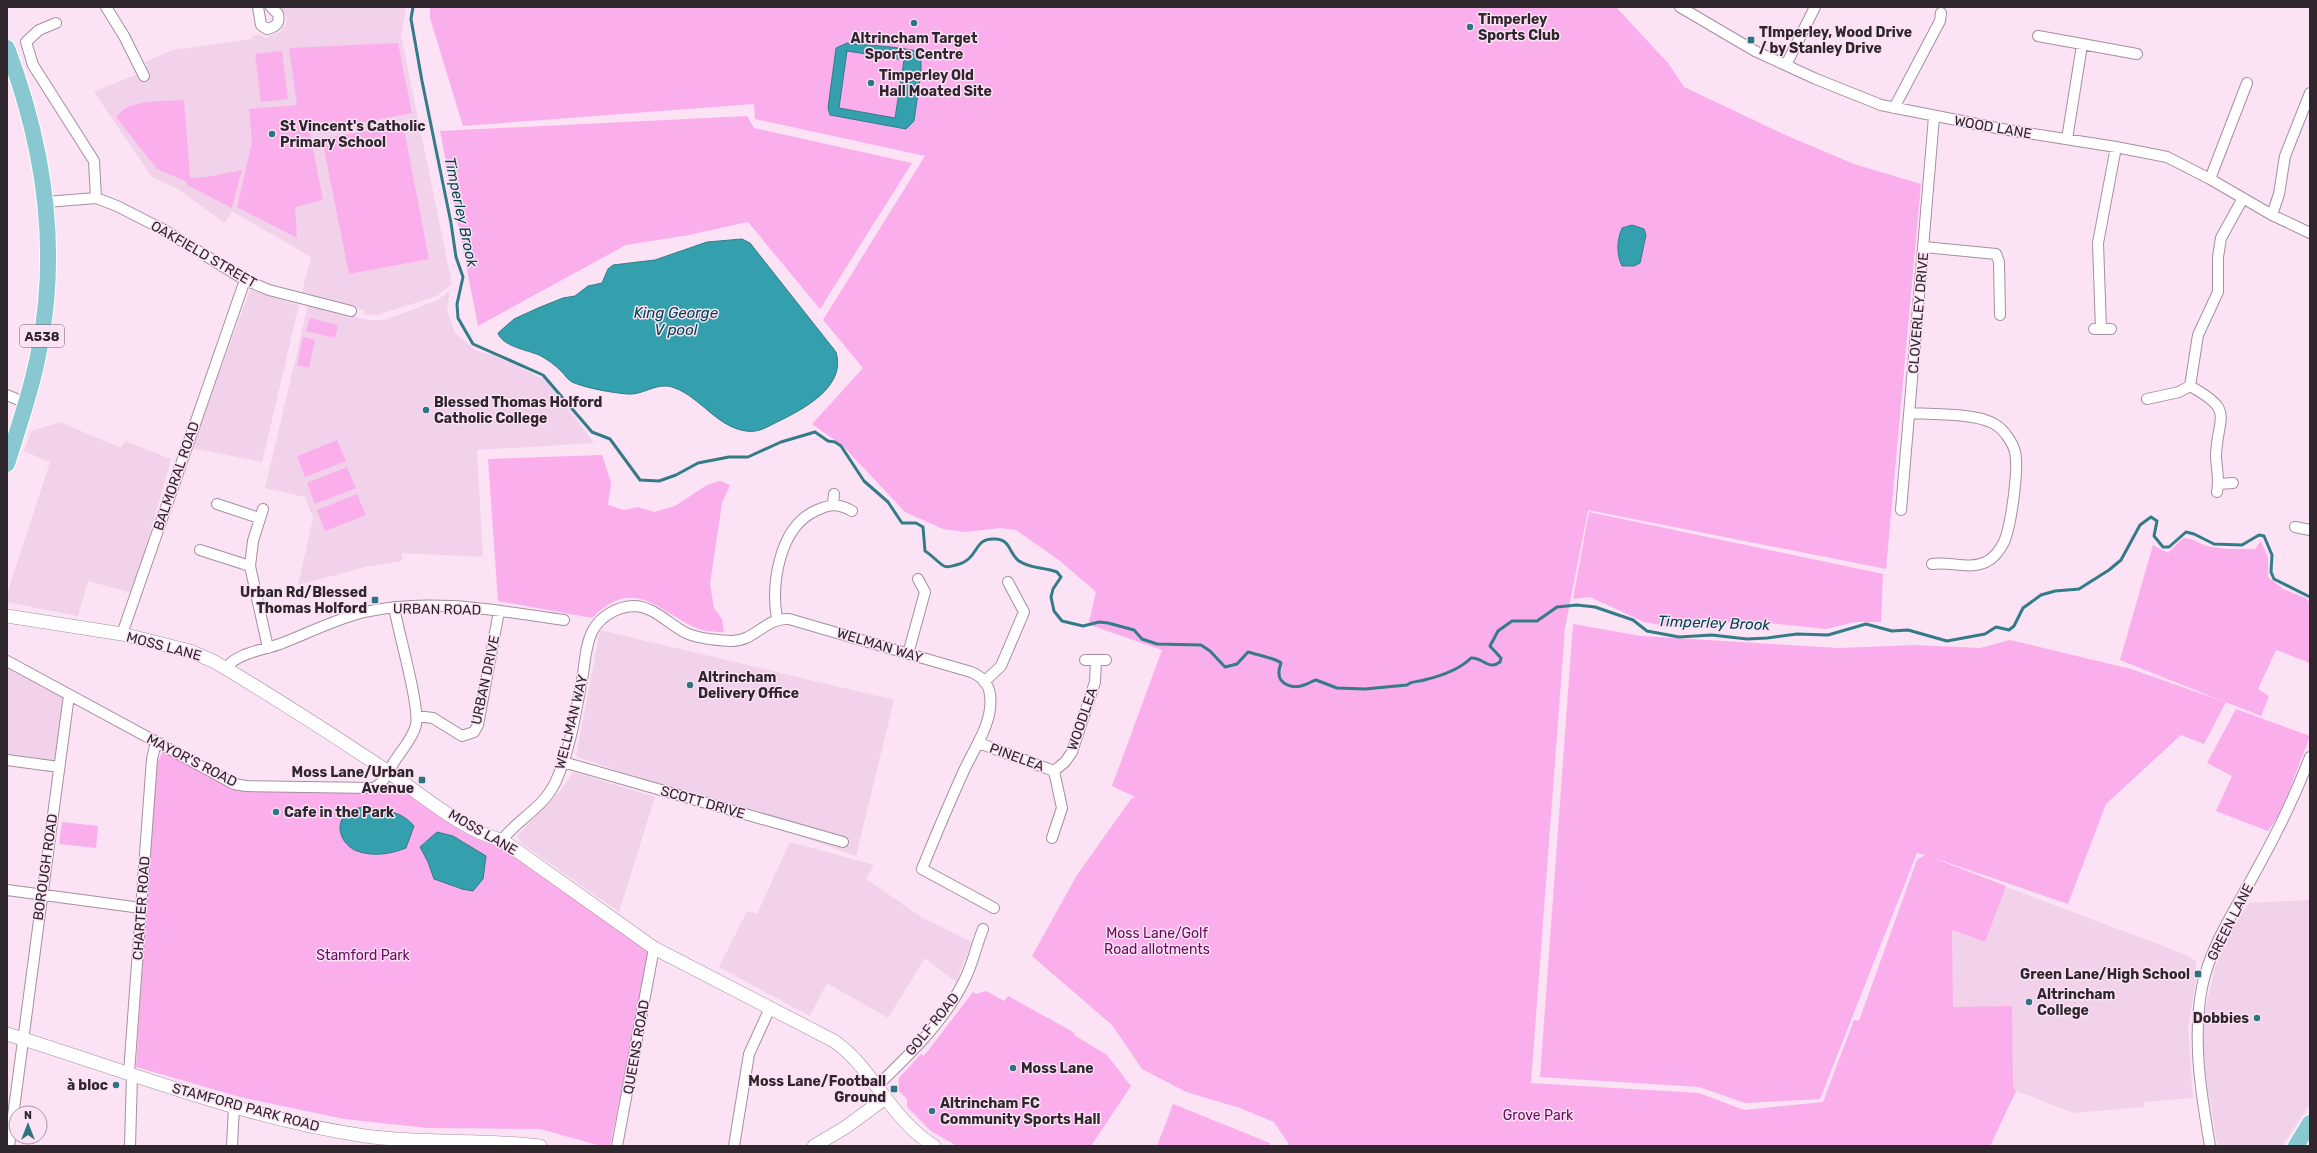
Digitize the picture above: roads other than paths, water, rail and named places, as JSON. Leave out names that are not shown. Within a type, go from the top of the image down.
[{"type":"main road","name":"A538","points":[[7,48],[32,129],[46,202],[49,254],[47,292],[40,346],[26,403],[7,464]]},
{"type":"main road","points":[[2296,1146],[2310,1124]]},
{"type":"street","points":[[106,7],[124,36],[144,76]]},
{"type":"street","points":[[258,7],[261,26],[267,29],[276,26],[278,22],[278,14],[271,7]]},
{"type":"street","name":"WOOD LANE","points":[[1680,7],[1720,32],[1838,89],[1894,108],[2167,157],[2210,179],[2272,215],[2310,233]]},
{"type":"street","points":[[1786,65],[1815,7]]},
{"type":"street","points":[[1894,108],[1940,21],[1941,13]]},
{"type":"street","points":[[56,23],[39,30],[26,42],[33,65],[94,161],[96,198]]},
{"type":"street","points":[[2038,36],[2137,54]]},
{"type":"street","points":[[2067,139],[2082,45]]},
{"type":"street","points":[[2210,179],[2247,83]]},
{"type":"street","points":[[2272,215],[2279,194],[2285,156],[2309,91]]},
{"type":"street","name":"CLOVERLEY DRIVE","points":[[1901,510],[1934,116]]},
{"type":"street","points":[[2102,329],[2098,243],[2116,147]]},
{"type":"street","name":"OAKFIELD STREET","points":[[46,202],[96,198],[117,206],[164,230],[245,280],[269,290],[351,310]]},
{"type":"street","points":[[2190,386],[2198,335],[2218,292],[2218,257],[2221,238],[2243,198]]},
{"type":"street","points":[[1924,247],[1996,254],[1999,262],[2000,315]]},
{"type":"street","name":"BALMORAL ROAD","points":[[122,634],[230,318],[245,280]]},
{"type":"street","points":[[2147,399],[2179,392],[2190,386]]},
{"type":"street","points":[[2190,386],[2213,401],[2221,410],[2222,421],[2216,454],[2218,488],[2233,483]]},
{"type":"street","points":[[7,395],[26,403]]},
{"type":"street","points":[[1909,414],[1950,415],[1990,422],[2002,430],[2015,452],[2014,495],[2004,542],[1997,552],[1984,563],[1970,566],[1956,559],[1932,564]]},
{"type":"street","points":[[778,620],[775,597],[776,584],[785,543],[791,529],[798,521],[834,498],[852,511]]},
{"type":"street","points":[[217,504],[261,513],[252,541],[250,566],[268,648]]},
{"type":"street","points":[[2295,527],[2310,530]]},
{"type":"street","points":[[200,550],[250,566]]},
{"type":"street","points":[[908,654],[925,592],[918,579]]},
{"type":"street","points":[[994,908],[922,869],[963,772],[979,743],[990,704],[989,690],[984,682],[1001,666],[1024,612],[1008,582]]},
{"type":"street","name":"WELLMAN WAY","points":[[502,840],[515,825],[543,802],[555,783],[563,762],[593,631],[598,622],[613,611],[633,606],[652,610],[687,633],[721,640],[744,639],[778,620]]},
{"type":"street","points":[[394,607],[416,716]]},
{"type":"street","name":"URBAN ROAD","points":[[226,668],[238,658],[268,648],[344,618],[394,607],[448,607],[499,611],[564,620]]},
{"type":"street","name":"URBAN DRIVE","points":[[416,716],[433,718],[462,736],[474,732],[478,725],[499,611]]},
{"type":"street","name":"MOSS LANE","points":[[7,616],[122,634],[198,654],[226,668],[388,772],[465,824],[486,836],[502,840],[654,948],[816,1030],[840,1046],[909,1128],[934,1146]]},
{"type":"street","name":"WELMAN WAY","points":[[778,620],[789,619],[971,672],[984,682]]},
{"type":"street","name":"WOODLEA","points":[[1054,771],[1065,762],[1072,752],[1095,682],[1090,660],[1106,660]]},
{"type":"street","name":"MAYOR'S ROAD","points":[[7,661],[227,781],[242,786],[374,788],[381,783],[413,732],[416,716]]},
{"type":"street","name":"BOROUGH ROAD","points":[[8,1146],[69,695]]},
{"type":"street","name":"CHARTER ROAD","points":[[130,1146],[130,1074],[152,759],[156,742]]},
{"type":"street","name":"PINELEA","points":[[979,743],[1054,771]]},
{"type":"street","name":"GREEN LANE","points":[[2210,1146],[2199,1078],[2197,1042],[2200,1003],[2205,973],[2224,929],[2284,820],[2310,757]]},
{"type":"street","points":[[7,760],[59,767]]},
{"type":"street","name":"SCOTT DRIVE","points":[[563,762],[843,842]]},
{"type":"street","points":[[1052,838],[1062,808],[1054,771]]},
{"type":"street","points":[[7,890],[141,908]]},
{"type":"street","name":"GOLF ROAD","points":[[876,1087],[929,1031],[957,994],[974,958],[984,929]]},
{"type":"street","name":"QUEENS ROAD","points":[[617,1146],[654,948]]},
{"type":"street","points":[[734,1146],[749,1054],[770,1008]]},
{"type":"street","name":"STAMFORD PARK ROAD","points":[[7,1034],[234,1107],[300,1123],[376,1137],[434,1142],[540,1146]]},
{"type":"street","points":[[819,1145],[884,1099]]},
{"type":"street","points":[[232,1146],[234,1107]]},
{"type":"water","points":[[847,43],[893,47],[921,52],[921,72],[914,121],[906,129],[830,115],[828,108],[836,48]],"holes":[[[847,51],[904,60],[895,118],[839,108]]]},
{"type":"water","points":[[1632,225],[1644,229],[1646,235],[1640,263],[1634,266],[1622,266],[1618,252],[1619,237],[1622,228]]},
{"type":"water","name":"King George V pool","points":[[742,239],[750,243],[836,352],[838,365],[835,376],[820,396],[798,411],[762,429],[746,431],[726,424],[693,398],[669,386],[662,386],[634,394],[628,394],[599,390],[572,382],[545,358],[504,341],[498,333],[514,319],[563,298],[575,296],[588,286],[602,283],[608,269],[613,265],[655,260],[707,242]]},
{"type":"water","points":[[363,807],[398,814],[409,821],[414,826],[406,848],[388,853],[369,854],[351,848],[343,839],[341,834],[341,822],[343,817],[348,812],[353,809]]},
{"type":"water","points":[[437,832],[453,836],[486,856],[483,879],[473,891],[462,889],[434,879],[428,862],[420,847]]},
{"type":"waterway","name":"Timperley Brook","points":[[413,7],[411,19],[422,81],[451,223],[456,257],[463,277],[457,304],[458,318],[473,344],[543,375],[592,432],[610,439],[640,480],[659,481],[676,475],[698,463],[729,457],[748,457],[781,442],[815,432],[828,441],[835,442],[841,446],[864,481],[888,502],[902,523],[916,523],[923,527],[925,551],[944,566],[950,567],[964,562],[973,554],[983,541],[988,539],[996,539],[1005,542],[1013,555],[1024,564],[1057,572],[1061,577],[1053,589],[1051,597],[1054,611],[1062,621],[1083,626],[1099,622],[1108,623],[1134,630],[1142,639],[1157,644],[1201,645],[1210,651],[1225,667],[1237,664],[1248,652],[1266,657],[1281,663],[1279,676],[1284,683],[1291,686],[1306,685],[1316,680],[1337,688],[1365,689],[1407,685],[1413,682],[1437,677],[1461,666],[1471,658],[1479,659],[1492,665],[1496,664],[1500,662],[1501,658],[1490,646],[1498,631],[1512,621],[1537,621],[1557,607],[1577,605],[1595,607],[1633,620],[1647,631],[1679,637],[1712,635],[1747,639],[1797,634],[1828,635],[1866,624],[1892,631],[1908,630],[1947,641],[1985,634],[1996,627],[2009,630],[2014,626],[2023,608],[2041,595],[2055,591],[2079,589],[2109,570],[2121,560],[2140,525],[2151,517],[2157,521],[2154,536],[2163,547],[2169,547],[2186,532],[2194,534],[2214,544],[2242,545],[2259,535],[2264,536],[2272,555],[2271,572],[2274,579],[2310,597]]},
{"type":"place","name":"Altrincham Target Sports Centre","points":[[914,23]]},
{"type":"place","name":"Timperley Sports Club","points":[[1470,27]]},
{"type":"place","name":"TImperley, Wood Drive / by Stanley Drive","points":[[1751,40]]},
{"type":"place","name":"Timperley Old Hall Moated Site","points":[[871,83]]},
{"type":"place","name":"St Vincent's Catholic Primary School","points":[[272,134]]},
{"type":"place","name":"Blessed Thomas Holford Catholic College","points":[[426,410]]},
{"type":"place","name":"Urban Rd/Blessed Thomas Holford","points":[[375,600]]},
{"type":"place","name":"Altrincham Delivery Office","points":[[690,685]]},
{"type":"place","name":"Moss Lane/Urban Avenue","points":[[422,780]]},
{"type":"place","name":"Cafe in the Park","points":[[276,812]]},
{"type":"place","name":"Green Lane/High School","points":[[2198,974]]},
{"type":"place","name":"Altrincham College","points":[[2029,1002]]},
{"type":"place","name":"Dobbies","points":[[2257,1018]]},
{"type":"place","name":"Moss Lane","points":[[1013,1068]]},
{"type":"place","name":"à bloc","points":[[116,1085]]},
{"type":"place","name":"Moss Lane/Football Ground","points":[[894,1089]]},
{"type":"place","name":"Altrincham FC Community Sports Hall","points":[[932,1111]]},
{"type":"park label","name":"Moss Lane/Golf Road allotments","points":[[1157,942]]},
{"type":"park label","name":"Stamford Park","points":[[363,955]]},
{"type":"park label","name":"Grove Park","points":[[1538,1115]]}]
